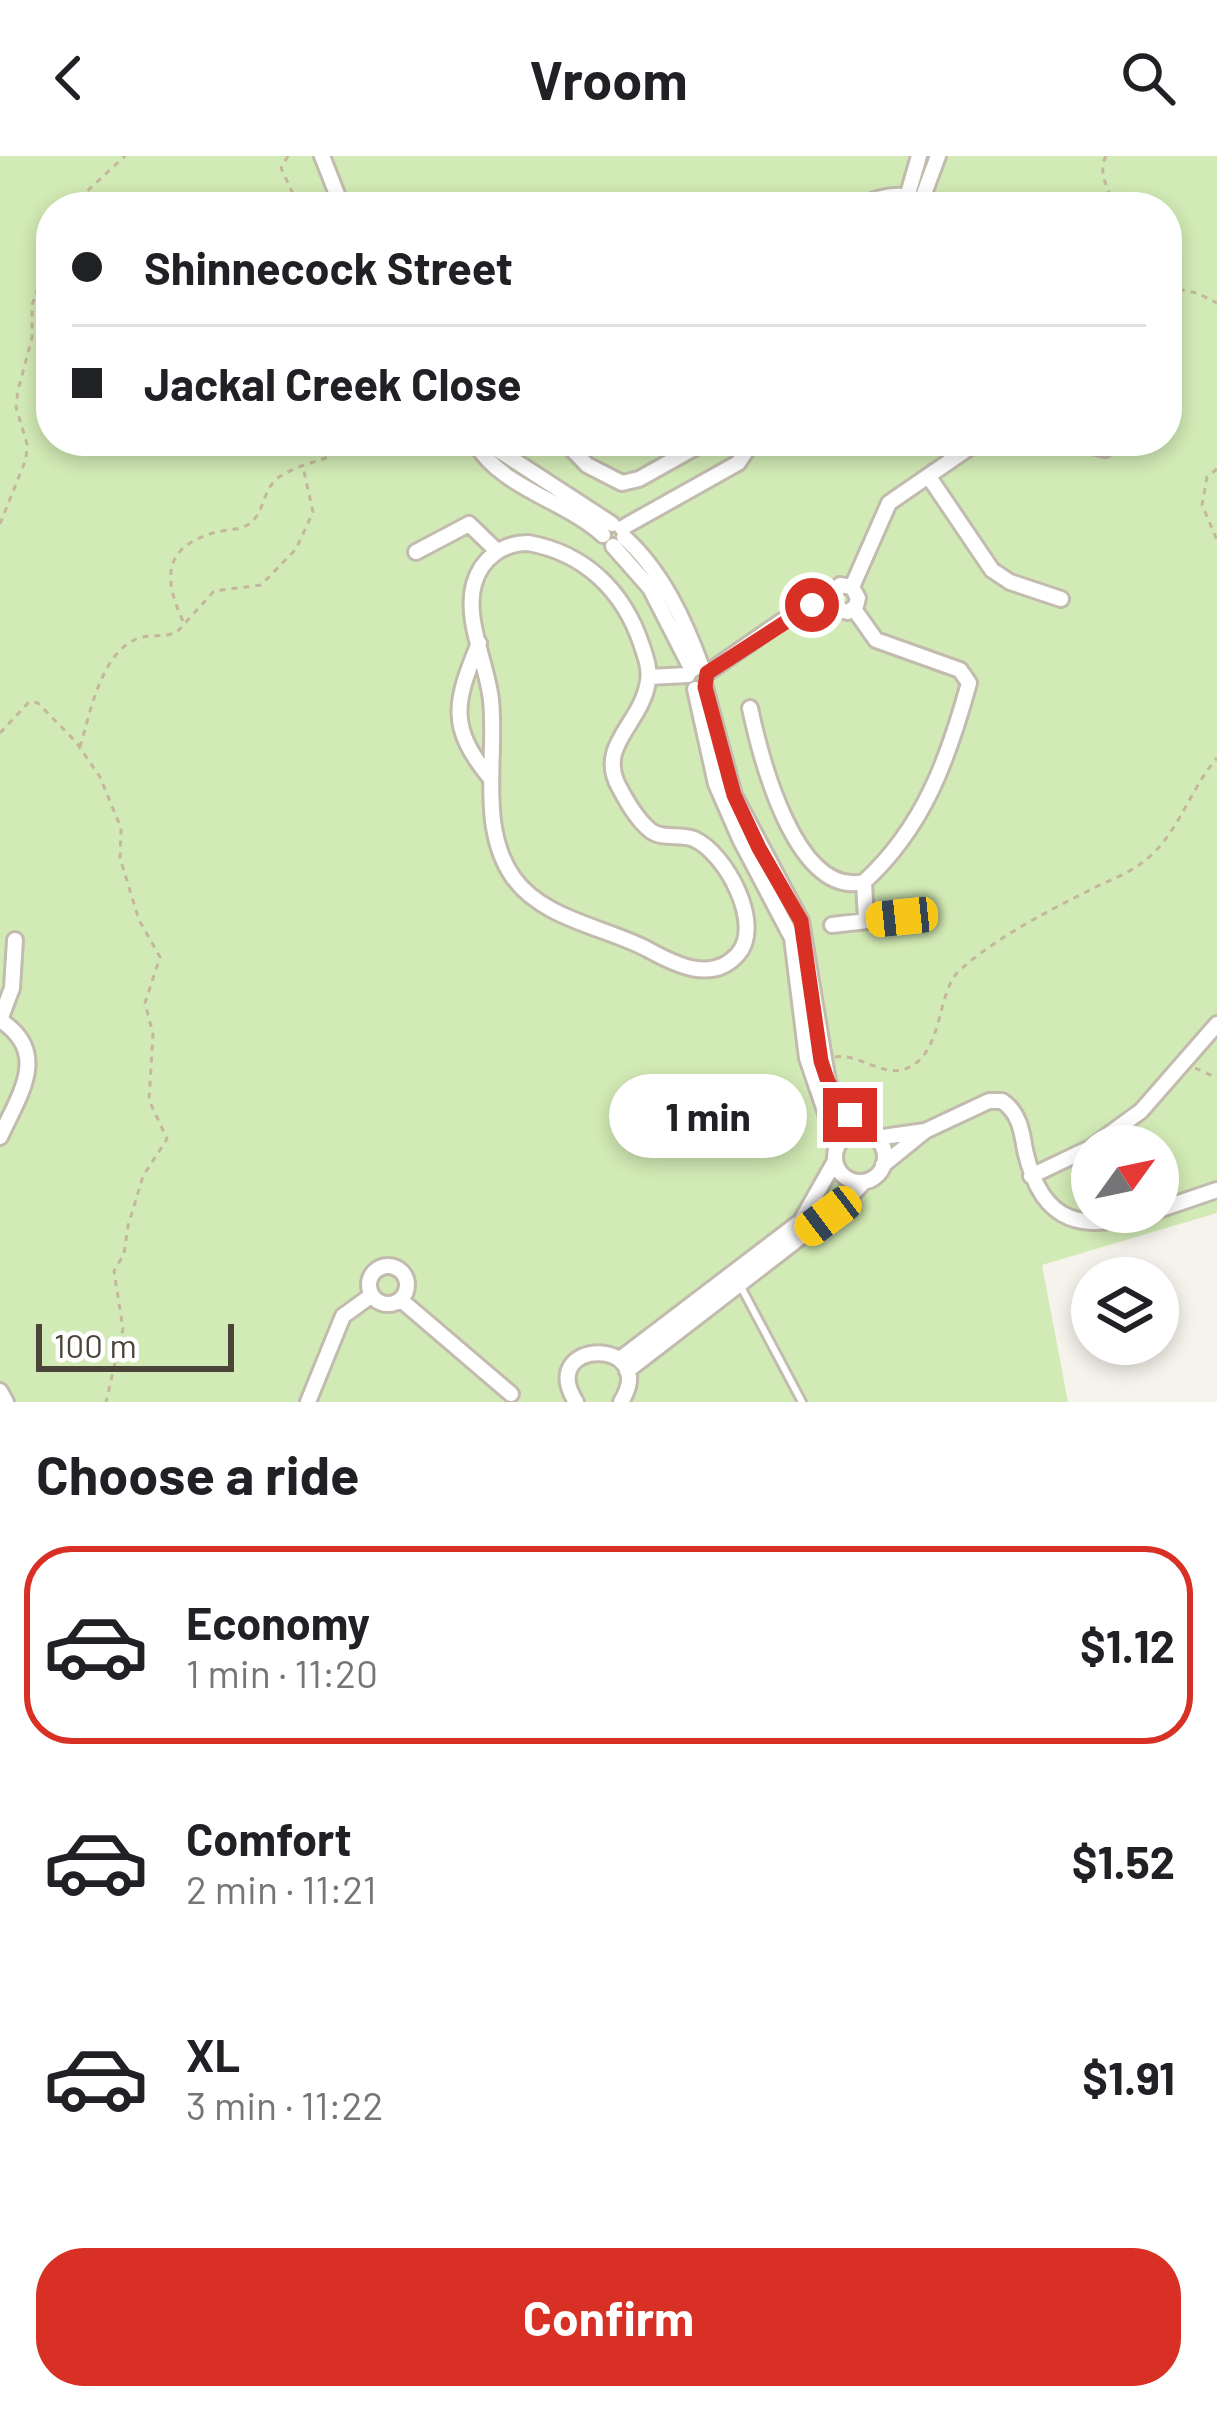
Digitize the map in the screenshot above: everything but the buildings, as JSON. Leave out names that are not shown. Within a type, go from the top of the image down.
[{"type":"street","points":[[322,156],[336,192]]},
{"type":"street","points":[[915,192],[919,156]]},
{"type":"street","points":[[917,192],[938,156]]},
{"type":"street","points":[[485,456],[615,534],[650,588],[698,677],[740,809],[801,921],[821,1061],[835,1095],[884,1150],[884,1166]]},
{"type":"street","points":[[578,456],[622,483],[680,456]]},
{"type":"street","points":[[615,534],[743,456]]},
{"type":"street","points":[[852,587],[887,506],[958,456]]},
{"type":"street","points":[[929,477],[992,570],[1010,582],[1061,599]]},
{"type":"street","points":[[416,553],[470,524],[497,551]]},
{"type":"street","points":[[520,543],[535,544],[592,569],[613,590],[630,618],[650,677],[636,718],[611,753],[613,776],[650,830],[661,836],[694,839],[715,853],[731,874],[746,936],[734,959],[716,967],[686,969],[520,886],[503,861],[491,779],[491,703],[479,643],[474,586],[497,551],[520,543]]},
{"type":"street","points":[[650,677],[698,677],[782,621],[830,598],[840,585],[852,587]]},
{"type":"street","points":[[852,587],[858,598],[854,609]]},
{"type":"street","points":[[830,598],[842,612],[854,609]]},
{"type":"street","points":[[854,609],[876,640],[960,670],[969,683],[933,793],[907,834],[864,882],[866,921]]},
{"type":"street","points":[[479,643],[459,690],[458,721],[491,779]]},
{"type":"street","points":[[698,677],[716,784],[793,938],[807,1058],[842,1175],[864,1182]]},
{"type":"street","points":[[749,708],[772,796],[790,829],[827,874],[845,883],[864,882]]},
{"type":"street","points":[[832,925],[902,917]]},
{"type":"street","points":[[0,1137],[26,1080],[28,1064],[22,1039],[0,1020],[11,988],[15,940]]},
{"type":"street","points":[[1122,1125],[1141,1111],[1217,1024]]},
{"type":"street","points":[[623,1365],[740,1285],[841,1207],[925,1131],[989,1101],[1002,1101],[1016,1114],[1031,1176],[1048,1204],[1071,1218]]},
{"type":"street","points":[[623,1365],[801,1220],[847,1135],[925,1131]]},
{"type":"street","points":[[1031,1176],[1071,1157]]},
{"type":"street","points":[[1179,1203],[1217,1190]]},
{"type":"street","points":[[372,1295],[373,1274],[392,1267],[407,1281],[401,1300]]},
{"type":"street","points":[[372,1295],[388,1305],[401,1300]]},
{"type":"street","points":[[290,1402],[309,1401],[343,1316],[372,1295]]},
{"type":"street","points":[[401,1300],[511,1394]]},
{"type":"street","points":[[567,1398],[569,1371],[582,1355],[602,1351],[623,1365]]},
{"type":"street","points":[[623,1365],[624,1400]]},
{"type":"street","points":[[0,1390],[6,1402]]},
{"type":"lane","points":[[740,1285],[802,1402]]},
{"type":"path","points":[[86,192],[125,156]]},
{"type":"path","points":[[288,156],[281,168],[292,192]]},
{"type":"path","points":[[1106,156],[1102,163],[1110,192]]},
{"type":"path","points":[[1182,290],[1217,303]]},
{"type":"path","points":[[0,524],[26,459],[27,444],[16,407],[27,370],[36,293]]},
{"type":"path","points":[[184,623],[171,596],[172,562],[184,547],[202,536],[248,526],[266,489],[277,478],[333,456]]},
{"type":"path","points":[[80,748],[99,688],[119,654],[140,638],[177,632],[214,591],[261,585],[283,567],[313,512],[303,467]]},
{"type":"path","points":[[1217,469],[1207,477],[1202,505],[1217,540]]},
{"type":"path","points":[[0,733],[29,702],[38,704],[80,748],[100,777],[121,828],[120,857],[139,920],[160,957],[145,1003],[153,1034],[149,1100],[167,1139],[143,1176],[124,1254],[114,1271],[123,1329],[106,1402]]},
{"type":"path","points":[[821,1061],[852,1056],[889,1071],[915,1063],[940,1024],[946,992],[960,969],[1014,930],[1142,863],[1168,836],[1217,758]]},
{"type":"path","points":[[1183,1060],[1217,1078]]},
{"type":"green space","points":[[0,156],[1217,156],[1217,1213],[1179,1224],[1179,1125],[1071,1125],[1071,1233],[1150,1233],[1042,1265],[1068,1402],[0,1402]]},
{"type":"route","points":[[812,605],[707,673],[705,687],[734,795],[801,921],[821,1061],[828,1082],[850,1115]]}]
